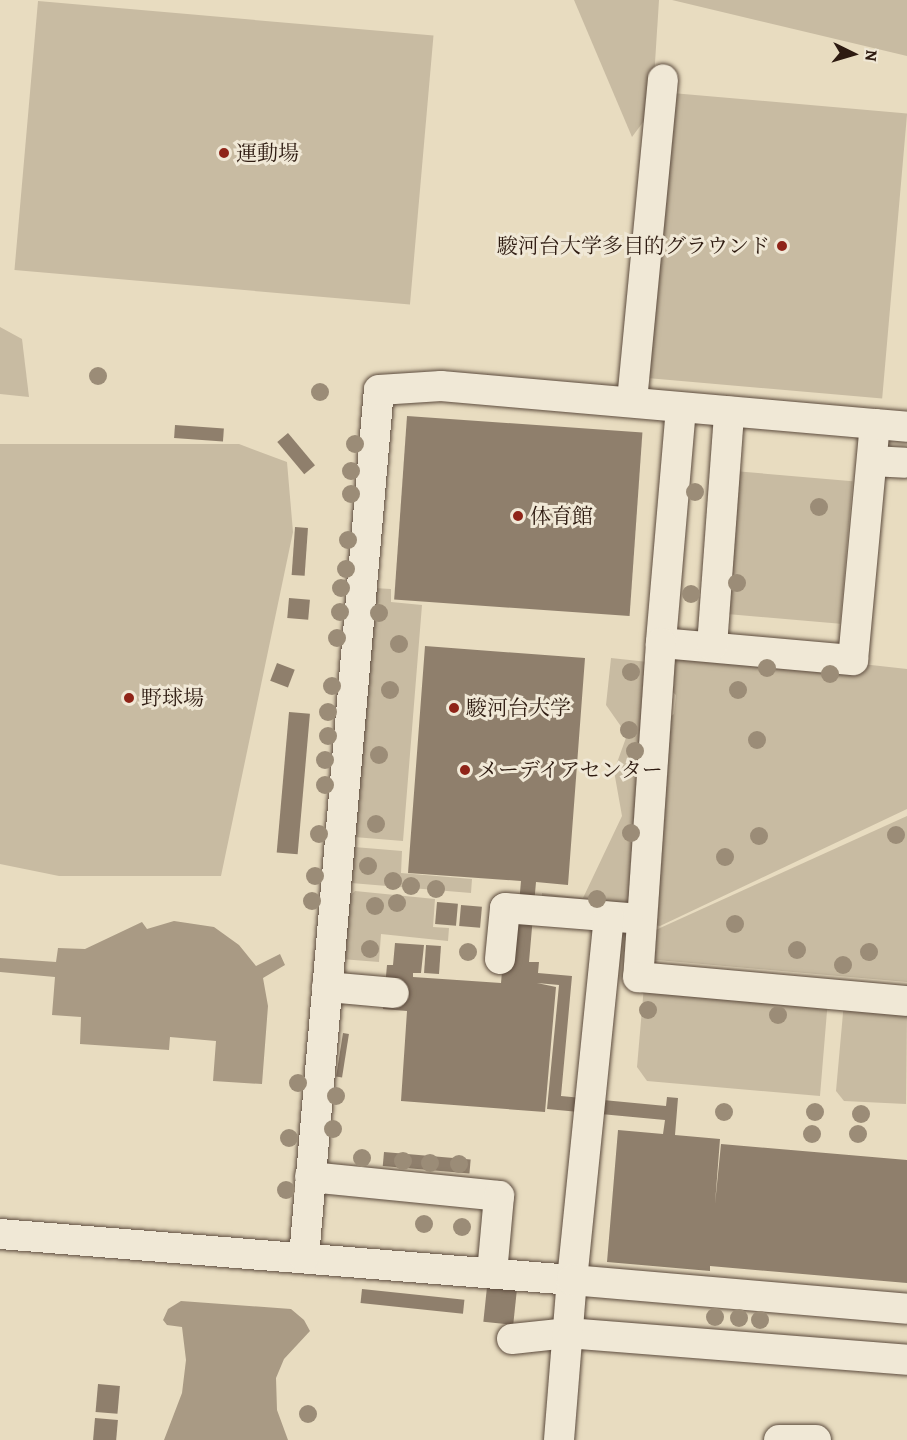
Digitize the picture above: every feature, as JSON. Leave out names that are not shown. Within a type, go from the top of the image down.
[{"type":"street","points":[[632,401],[663,79]]},
{"type":"street","points":[[304,1257],[379,390],[441,386],[907,427]]},
{"type":"street","points":[[681,408],[661,644],[638,977],[907,1001]]},
{"type":"street","points":[[712,646],[729,412]]},
{"type":"street","points":[[661,644],[712,646],[853,660],[875,424]]},
{"type":"street","points":[[872,460],[905,463]]},
{"type":"street","points":[[500,959],[505,908],[643,920]]},
{"type":"street","points":[[559,1440],[572,1280],[609,917]]},
{"type":"street","points":[[327,987],[394,993]]},
{"type":"street","points":[[310,1177],[500,1196],[492,1273]]},
{"type":"street","points":[[0,1234],[237,1240],[304,1257],[907,1309]]},
{"type":"street","points":[[512,1339],[567,1333],[907,1360]]},
{"type":"street","points":[[779,1440],[816,1440]]},
{"type":"shaded area","points":[[574,0],[659,0],[652,110],[632,137]]},
{"type":"shaded area","points":[[672,0],[907,0],[907,56]]},
{"type":"shaded area","name":"運動場","points":[[38,1],[433,36],[410,305],[14,270]]},
{"type":"shaded area","name":"駿河台大学多目的グラウンド","points":[[672,93],[907,114],[882,398],[647,378]]},
{"type":"shaded area","points":[[0,327],[22,339],[29,397],[0,394]]},
{"type":"shaded area","name":"野球場","points":[[0,444],[239,444],[287,462],[293,532],[221,876],[59,876],[0,864]]},
{"type":"shaded area","points":[[734,471],[853,481],[840,624],[722,613]]},
{"type":"shaded area","points":[[374,588],[391,589],[391,602],[422,605],[403,841],[354,837]]},
{"type":"shaded area","points":[[672,657],[844,662],[907,669],[907,809],[660,926],[647,924],[663,841],[666,719],[674,714],[676,695],[668,688]]},
{"type":"shaded area","points":[[611,658],[648,662],[630,899],[625,910],[542,901],[542,893],[583,898],[622,816],[614,771],[627,735],[606,705]]},
{"type":"shaded area","points":[[907,816],[907,982],[646,959],[649,933]]},
{"type":"shaded area","points":[[354,847],[402,851],[401,873],[472,879],[471,893],[351,883]]},
{"type":"shaded area","points":[[355,891],[435,899],[433,927],[449,928],[448,941],[381,934],[379,962],[341,959],[347,899]]},
{"type":"shaded area","points":[[174,921],[214,927],[239,945],[256,966],[280,954],[285,965],[263,978],[268,1006],[262,1084],[213,1081],[216,1041],[170,1037],[169,1050],[80,1044],[81,1017],[52,1015],[55,977],[0,972],[0,958],[56,962],[58,948],[85,949],[142,922],[147,929]]},
{"type":"shaded area","points":[[644,986],[828,999],[820,1096],[647,1081],[637,1067]]},
{"type":"shaded area","points":[[844,1002],[907,1013],[906,1104],[844,1101],[836,1091]]},
{"type":"shaded area","points":[[181,1301],[291,1309],[304,1320],[310,1331],[284,1359],[276,1378],[277,1410],[288,1440],[164,1440],[182,1393],[186,1360],[182,1327],[167,1325],[163,1320],[168,1309]]},
{"type":"building","name":"体育館","points":[[407,416],[642,432],[630,616],[394,600]]},
{"type":"building","points":[[175,425],[224,428],[223,441],[174,438]]},
{"type":"building","points":[[288,433],[315,465],[304,474],[277,442]]},
{"type":"building","points":[[295,527],[308,528],[305,576],[292,575]]},
{"type":"building","points":[[289,598],[310,600],[308,620],[287,618]]},
{"type":"building","points":[[425,646],[585,658],[568,885],[536,882],[529,962],[539,962],[538,973],[572,976],[561,1096],[666,1106],[667,1097],[678,1098],[675,1135],[720,1139],[715,1204],[721,1144],[907,1160],[907,1283],[710,1266],[710,1271],[607,1262],[618,1130],[663,1134],[665,1120],[547,1109],[559,985],[537,983],[556,987],[545,1112],[401,1101],[407,1011],[383,1009],[387,965],[393,965],[395,943],[424,945],[421,973],[413,973],[413,977],[501,983],[503,960],[514,961],[521,881],[408,873]]},
{"type":"building","points":[[277,663],[295,670],[288,688],[270,681]]},
{"type":"building","points":[[289,712],[310,714],[298,854],[277,852]]},
{"type":"building","points":[[437,902],[458,904],[456,926],[435,924]]},
{"type":"building","points":[[461,905],[482,907],[480,928],[459,926]]},
{"type":"building","points":[[426,945],[441,946],[439,974],[424,973]]},
{"type":"building","points":[[343,1033],[349,1034],[342,1077],[336,1076]]},
{"type":"building","points":[[384,1152],[471,1160],[469,1174],[383,1166]]},
{"type":"building","points":[[487,1287],[517,1290],[513,1325],[483,1322]]},
{"type":"building","points":[[362,1289],[464,1300],[463,1314],[361,1303]]},
{"type":"building","points":[[98,1384],[120,1386],[117,1414],[96,1412]]},
{"type":"building","points":[[95,1418],[118,1420],[116,1440],[93,1440]]},
{"type":"place","name":"運動場","points":[[224,153]]},
{"type":"place","name":"駿河台大学多目的グラウンド","points":[[782,246]]},
{"type":"place","name":"体育館","points":[[518,516]]},
{"type":"place","name":"野球場","points":[[129,698]]},
{"type":"place","name":"駿河台大学","points":[[454,708]]},
{"type":"place","name":"メーデイアセンター","points":[[465,770]]}]
